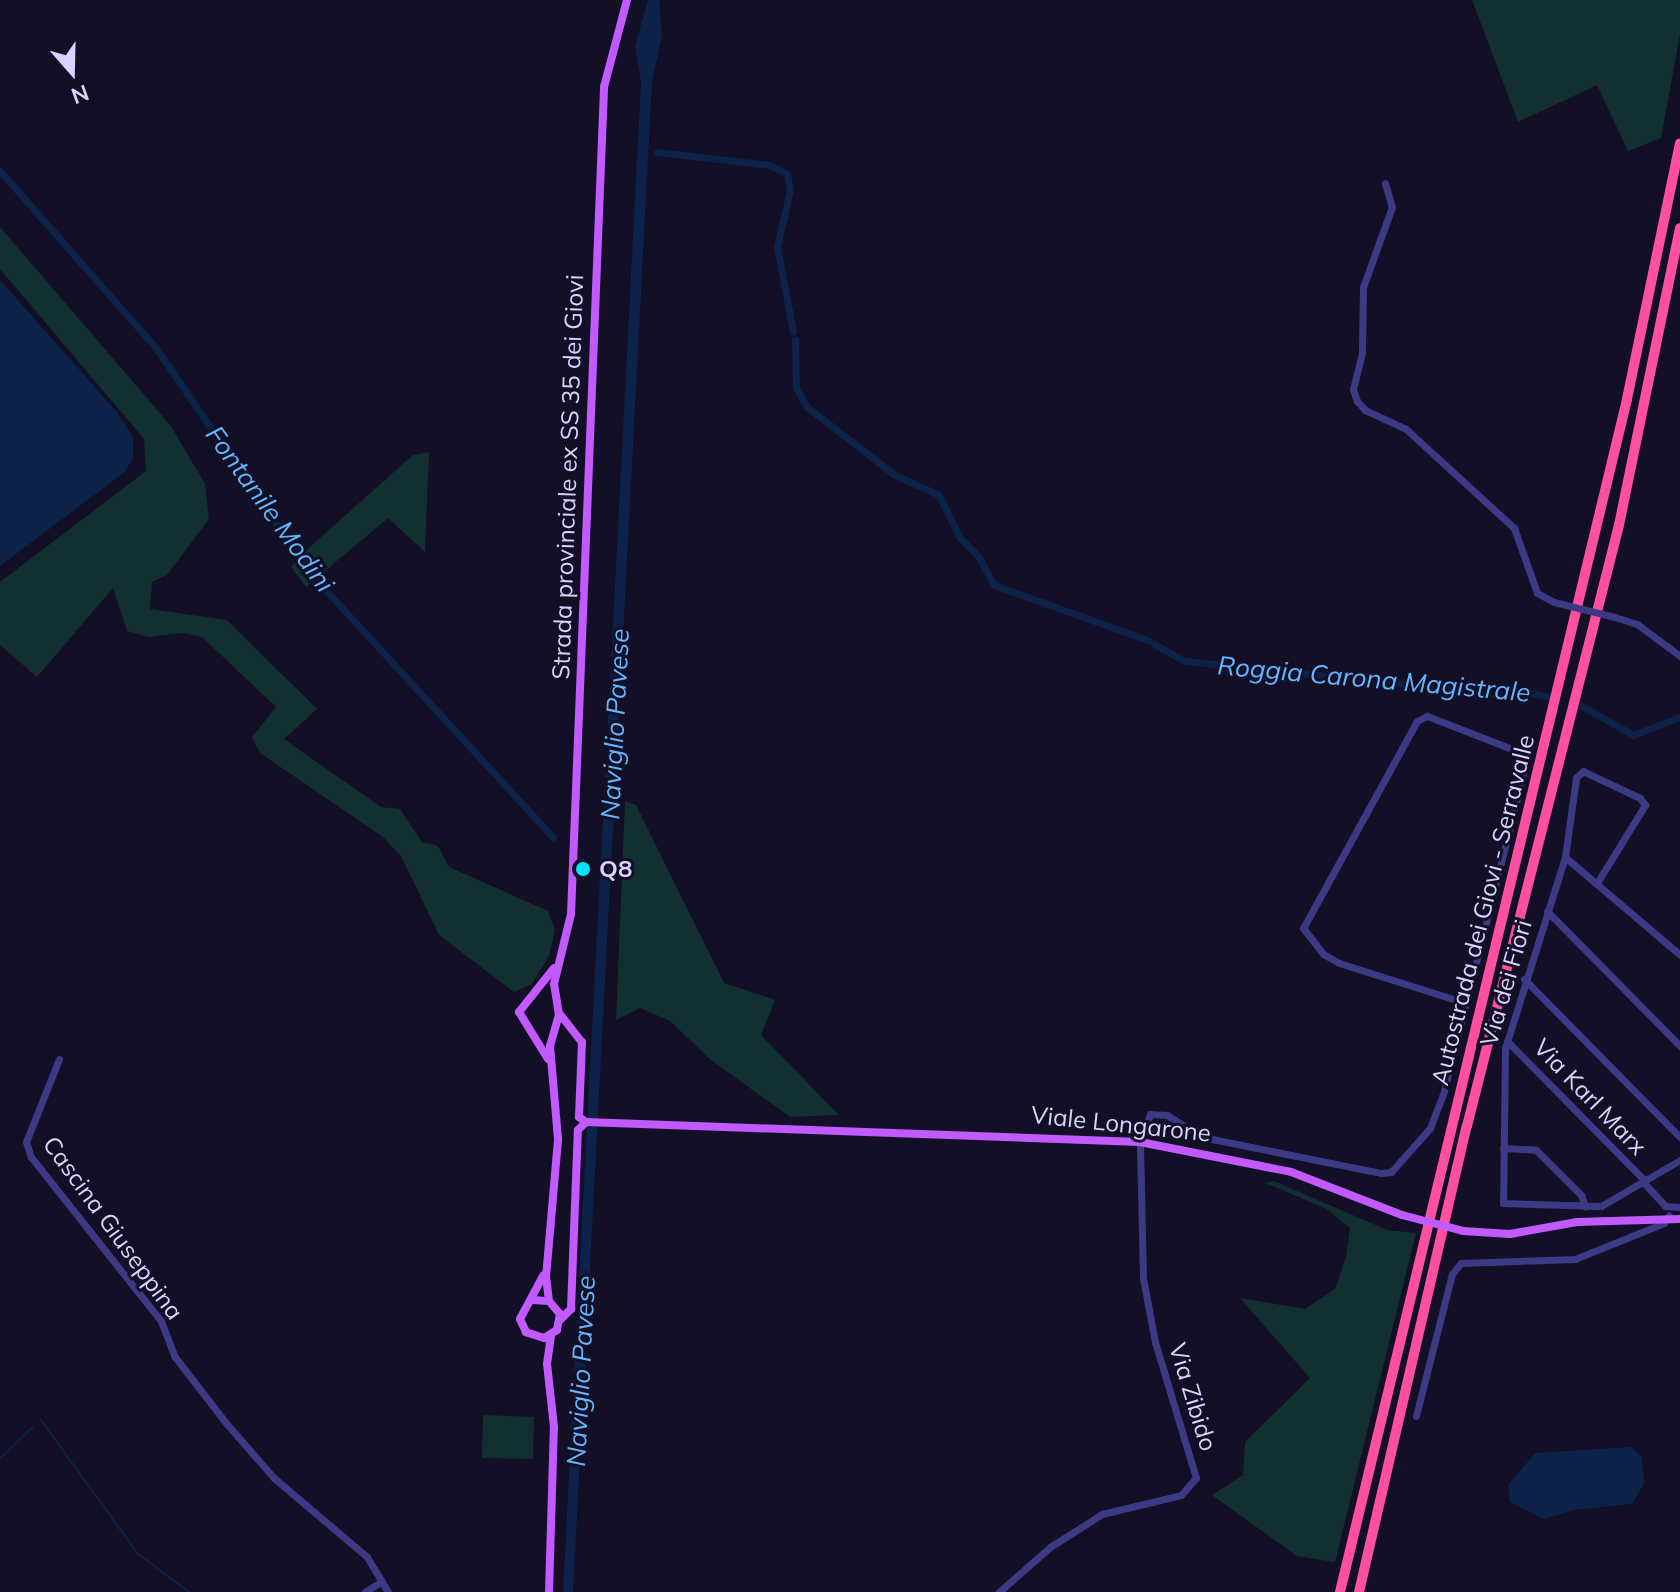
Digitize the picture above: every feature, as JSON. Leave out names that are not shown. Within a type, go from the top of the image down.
[{"type":"highway","name":"Autostrada dei Giovi - Serravalle","points":[[1340,1592],[1627,399],[1680,143]]},
{"type":"highway","name":"Autostrada dei Giovi - Serravalle","points":[[1359,1592],[1467,1126],[1619,525],[1680,228]]},
{"type":"main road","name":"Strada provinciale ex SS 35 dei Giovi","points":[[560,1320],[549,1301],[547,1260],[558,1139],[553,1072],[554,1026],[558,1009],[554,988],[571,914],[604,87],[627,0]]},
{"type":"main road","name":"Strada provinciale ex SS 35 dei Giovi","points":[[553,1072],[542,1045],[519,1015],[527,998],[561,957]]},
{"type":"main road","points":[[527,998],[544,994],[582,1042],[579,1117],[586,1122],[578,1130],[571,1309],[551,1335],[547,1364],[554,1427],[549,1592]]},
{"type":"main road","points":[[529,1030],[542,1033],[554,1026]]},
{"type":"main road","name":"Viale Longarone","points":[[586,1122],[1140,1142],[1291,1172],[1402,1215],[1463,1231],[1510,1234],[1616,1220],[1680,1217]]},
{"type":"main road","name":"Strada provinciale ex SS 35 dei Giovi","points":[[534,1338],[520,1319],[533,1300],[547,1260]]},
{"type":"main road","points":[[533,1300],[549,1301]]},
{"type":"main road","points":[[547,1364],[534,1338],[551,1335]]},
{"type":"street","points":[[1385,183],[1392,207],[1363,287],[1362,353],[1353,389],[1357,401],[1365,410],[1406,429],[1514,528],[1537,593],[1554,602],[1637,624],[1680,656]]},
{"type":"street","points":[[1140,1142],[1145,1120],[1158,1112],[1202,1137],[1391,1172],[1430,1128],[1466,1003],[1525,761],[1517,751],[1427,716],[1417,721],[1303,928],[1323,954],[1339,963],[1466,1003]]},
{"type":"street","name":"Via dei Fiori","points":[[1585,1206],[1503,1203],[1507,1041],[1524,979],[1565,857],[1576,778],[1583,771],[1644,801],[1597,883]]},
{"type":"street","points":[[1565,857],[1678,950]]},
{"type":"street","points":[[1547,911],[1680,1046]]},
{"type":"street","points":[[1524,979],[1680,1137]]},
{"type":"street","name":"Via Karl Marx","points":[[1507,1041],[1665,1206],[1680,1207]]},
{"type":"street","name":"Cascina Giuseppina","points":[[59,1059],[26,1142],[31,1157],[161,1321],[175,1357],[226,1423],[274,1478],[367,1557],[388,1592]]},
{"type":"street","name":"Via Zibido","points":[[999,1592],[1050,1547],[1102,1514],[1181,1495],[1196,1478],[1147,1304],[1138,1229],[1140,1142]]},
{"type":"street","points":[[1503,1148],[1536,1150],[1581,1195],[1585,1206],[1605,1205],[1680,1160]]},
{"type":"street","points":[[1416,1416],[1452,1274],[1461,1263],[1575,1259],[1668,1217]]},
{"type":"street","points":[[365,1592],[382,1581]]},
{"type":"green space","points":[[1472,0],[1680,0],[1680,35],[1661,138],[1628,151],[1597,85],[1518,122]]},
{"type":"green space","points":[[0,227],[171,426],[205,484],[209,519],[167,575],[152,582],[150,609],[227,620],[317,709],[284,739],[381,807],[400,809],[422,842],[438,846],[449,867],[548,911],[555,930],[549,956],[532,984],[514,992],[439,935],[401,856],[383,837],[260,753],[252,737],[276,707],[202,637],[182,633],[149,637],[127,631],[113,588],[37,677],[0,645],[0,582],[146,471],[144,439],[0,269]]},
{"type":"green space","points":[[429,452],[425,552],[388,518],[306,587],[291,567],[303,553],[413,455]]},
{"type":"green space","points":[[625,801],[636,805],[724,983],[775,1000],[761,1035],[839,1115],[790,1117],[711,1060],[670,1021],[640,1008],[616,1020]]},
{"type":"green space","points":[[1274,1181],[1387,1230],[1416,1233],[1335,1562],[1297,1556],[1212,1495],[1243,1475],[1245,1442],[1310,1378],[1240,1298],[1305,1309],[1335,1289],[1346,1257],[1350,1228],[1327,1209],[1265,1183]]},
{"type":"green space","points":[[483,1415],[534,1417],[533,1459],[482,1458]]},
{"type":"water","name":"Naviglio Pavese","points":[[648,0],[659,0],[662,36],[652,82],[573,1592],[563,1592],[641,82],[635,46]]},
{"type":"water","points":[[0,280],[116,411],[133,437],[133,458],[125,472],[0,566]]},
{"type":"water","points":[[1631,1447],[1642,1457],[1644,1484],[1632,1504],[1574,1510],[1544,1519],[1510,1502],[1508,1485],[1535,1453]]},
{"type":"waterway","name":"Roggia Carona Magistrale","points":[[657,152],[770,165],[787,174],[790,190],[777,247],[793,332]]},
{"type":"waterway","name":"Fontanile Modini","points":[[0,171],[156,348],[310,573],[553,837]]},
{"type":"waterway","name":"Roggia Carona Magistrale","points":[[795,340],[796,388],[807,407],[895,475],[939,495],[960,538],[978,556],[994,585],[1148,640]]},
{"type":"waterway","name":"Roggia Carona Magistrale","points":[[1154,644],[1185,661],[1490,693],[1508,688],[1550,697]]},
{"type":"waterway","name":"Roggia Carona Magistrale","points":[[1582,706],[1633,735],[1680,717]]},
{"type":"waterway","points":[[41,1420],[138,1554],[189,1592]]},
{"type":"waterway","points":[[0,1458],[33,1427]]},
{"type":"place","name":"Q8","points":[[583,869]]}]
